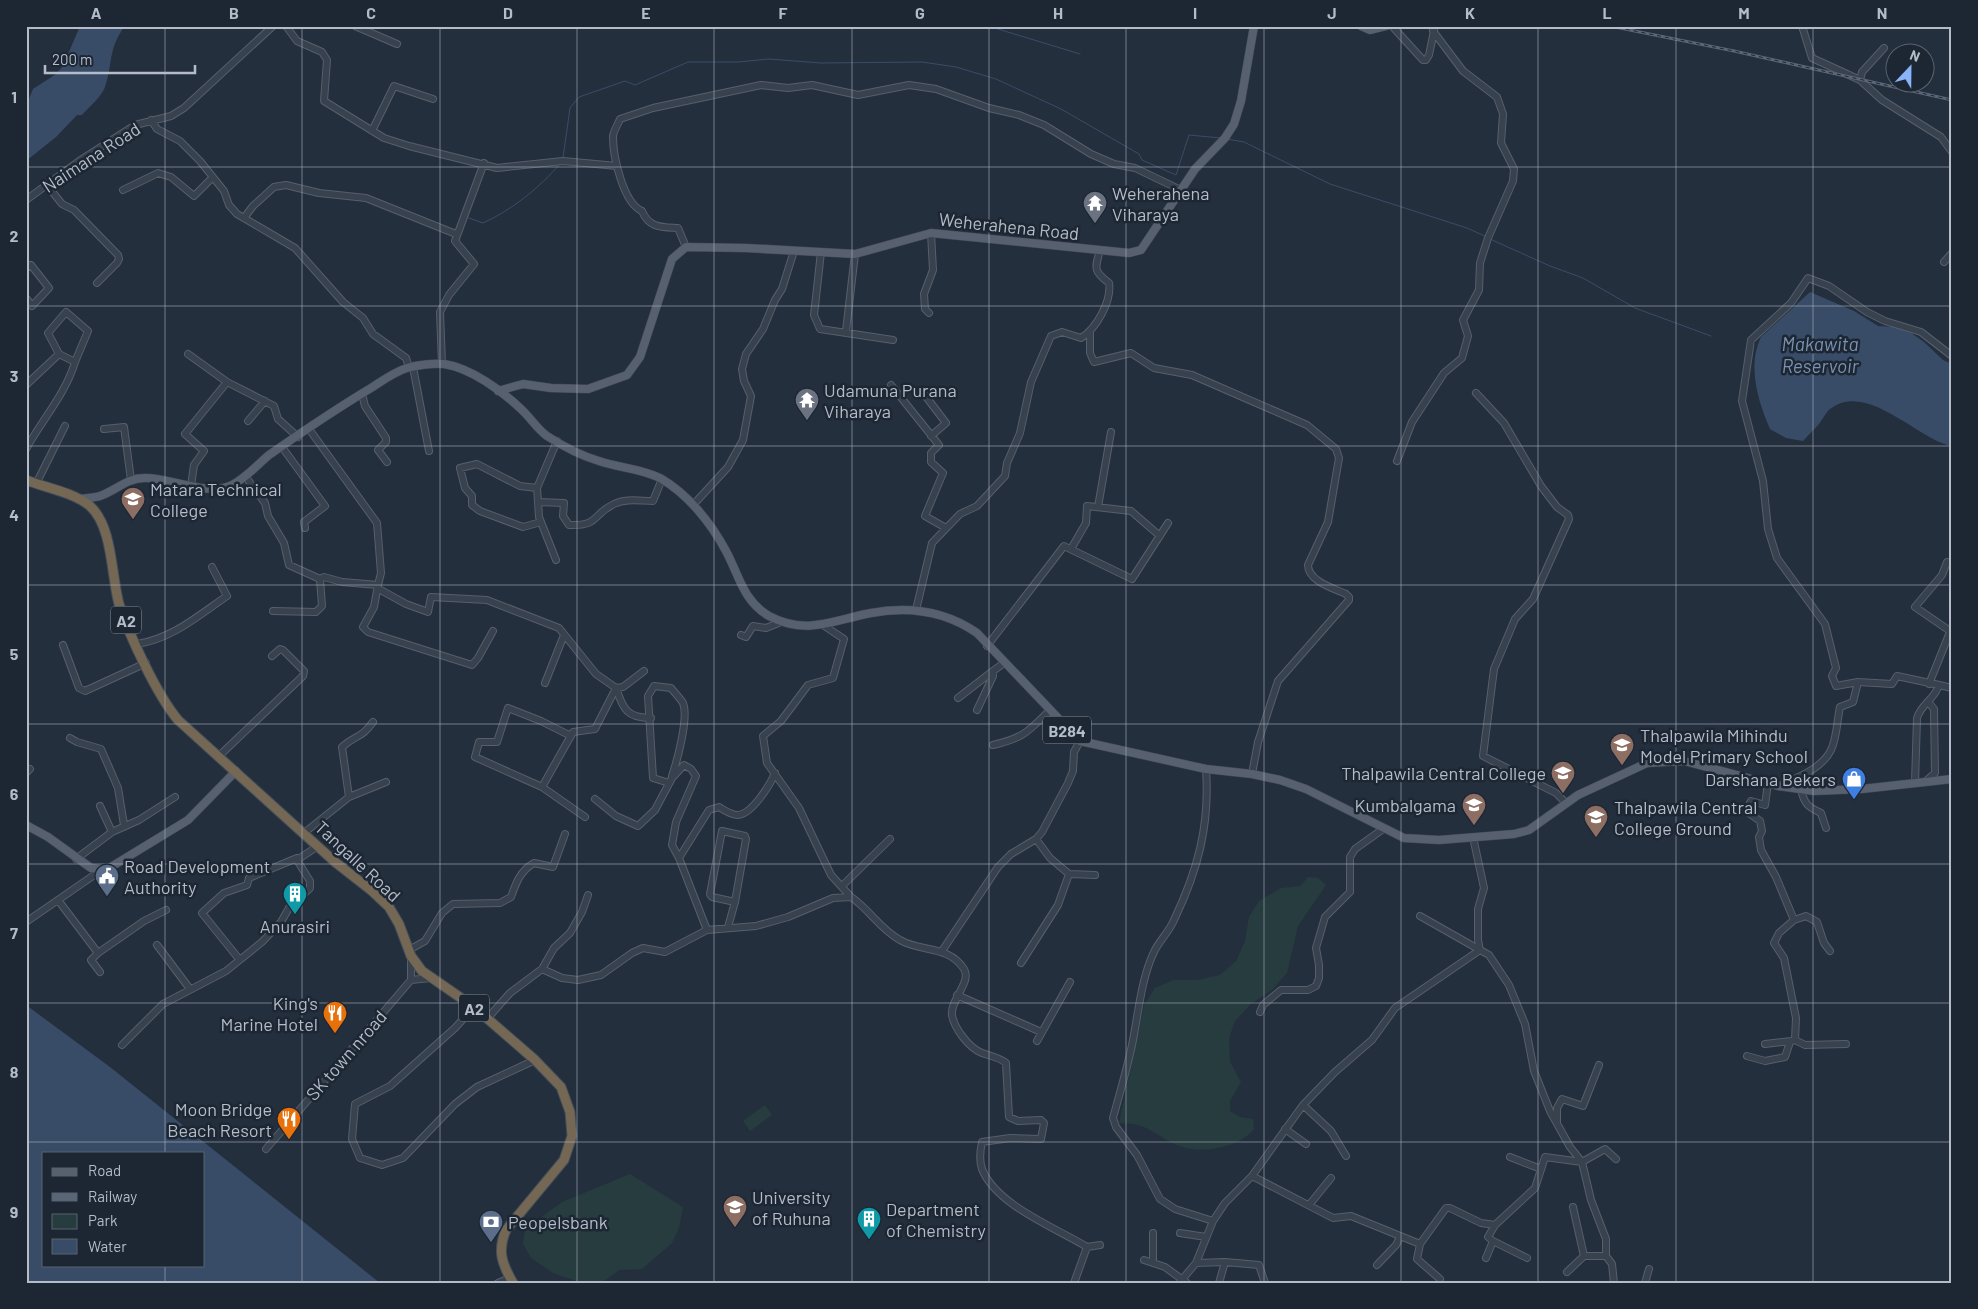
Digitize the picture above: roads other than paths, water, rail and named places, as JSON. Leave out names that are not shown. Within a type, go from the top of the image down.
[{"type":"highway","name":"Tangalle Road","points":[[26,480],[79,499],[90,507],[99,518],[105,533],[119,601],[137,644],[170,710],[318,846],[389,907],[399,924],[410,953],[431,978],[450,989],[474,1007],[535,1060],[560,1087],[570,1112],[572,1136],[564,1160],[506,1230],[501,1242],[500,1253],[503,1264],[512,1280]]},
{"type":"main road","name":"Weherahena Road","points":[[686,247],[855,254],[931,233],[1129,253],[1141,250],[1195,169],[1225,138],[1234,124],[1241,101],[1254,26]]},
{"type":"main road","points":[[1361,26],[1370,30],[1386,26]]},
{"type":"main road","points":[[498,391],[523,384],[551,388],[588,389],[627,375],[640,357],[672,259],[686,247]]},
{"type":"main road","name":"B284","points":[[79,499],[100,496],[131,480],[144,478],[191,486],[225,488],[245,476],[309,428],[362,394],[411,367],[442,364],[473,375],[498,391],[520,408],[544,434],[557,441],[599,461],[626,466],[662,479],[694,504],[720,540],[744,591],[765,614],[781,622],[800,626],[823,625],[870,613],[916,610],[945,615],[962,623],[976,633],[1080,742],[1206,769],[1252,774],[1306,789],[1404,838],[1439,840],[1514,834],[1529,830],[1566,803],[1647,763],[1684,761],[1768,784],[1801,789],[1862,789],[1952,779]]},
{"type":"main road","points":[[26,825],[48,837],[76,859],[100,871],[115,866],[188,820],[236,771]]},
{"type":"street","name":"Naimana Road","points":[[26,200],[82,159],[135,125],[170,116],[184,108],[272,26]]},
{"type":"street","points":[[286,26],[297,41],[322,52],[327,60],[324,101],[372,131],[409,146],[484,163],[497,168],[563,161],[617,166]]},
{"type":"street","points":[[355,26],[397,44]]},
{"type":"street","points":[[1392,26],[1422,60],[1426,60],[1428,55],[1434,28]]},
{"type":"street","points":[[1802,26],[1812,58],[1860,80],[1882,100],[1941,137],[1952,152]]},
{"type":"street","points":[[1397,461],[1412,422],[1444,372],[1462,358],[1468,336],[1463,320],[1479,290],[1480,263],[1488,238],[1514,181],[1514,169],[1501,143],[1503,114],[1497,96],[1463,71],[1434,28]]},
{"type":"street","points":[[1860,80],[1862,72],[1884,48]]},
{"type":"street","points":[[686,247],[678,228],[654,226],[646,220],[642,211],[636,208],[624,186],[617,166],[613,135],[620,119],[653,108],[761,85],[788,88],[812,85],[858,96],[909,86],[936,89],[989,108],[1019,115],[1044,126],[1091,154],[1114,164],[1135,168],[1181,190]]},
{"type":"street","points":[[372,131],[394,86],[433,99]]},
{"type":"street","points":[[151,120],[157,129],[180,141],[200,161],[224,191],[229,205],[237,214],[295,248],[343,302],[363,318],[373,334],[406,358],[411,367],[429,451]]},
{"type":"street","points":[[442,364],[440,312],[448,295],[474,264],[455,241],[456,234],[484,163]]},
{"type":"street","points":[[123,190],[158,172],[171,177],[194,196],[212,178]]},
{"type":"street","points":[[47,185],[62,204],[74,210],[118,255],[119,259],[117,262],[96,283]]},
{"type":"street","points":[[244,218],[253,206],[274,187],[286,185],[319,194],[366,198],[456,234]]},
{"type":"street","points":[[929,313],[925,310],[924,294],[933,270],[931,233]]},
{"type":"street","points":[[1100,250],[1095,267],[1098,275],[1108,283],[1110,294],[1090,332],[1090,353],[1094,362],[1131,353],[1154,368],[1192,375],[1307,426],[1336,449],[1339,458],[1328,522],[1308,565],[1308,570],[1313,578],[1346,594],[1349,600],[1278,681],[1258,742],[1252,774]]},
{"type":"street","points":[[694,504],[728,466],[742,440],[751,396],[744,381],[742,369],[746,354],[763,329],[774,300],[782,289],[794,251]]},
{"type":"street","points":[[822,252],[814,315],[820,329],[846,331],[893,340]]},
{"type":"street","points":[[1944,262],[1952,253]]},
{"type":"street","points":[[846,331],[855,254]]},
{"type":"street","points":[[26,268],[31,265],[49,288],[32,306],[26,298]]},
{"type":"street","points":[[1952,356],[1921,332],[1885,321],[1866,312],[1829,286],[1808,278],[1791,303],[1750,340],[1742,401],[1763,481],[1768,529],[1778,558],[1825,624],[1836,668],[1832,676],[1836,686],[1858,682],[1892,684],[1897,676],[1952,688]]},
{"type":"street","points":[[26,449],[43,418],[70,380],[75,362],[88,331],[66,312],[48,333],[59,354],[75,362]]},
{"type":"street","points":[[916,610],[932,543],[960,514],[977,506],[1005,476],[1007,463],[1020,433],[1031,382],[1051,336],[1062,332],[1081,338],[1090,332]]},
{"type":"street","points":[[26,385],[59,354]]},
{"type":"street","points":[[188,354],[227,382],[274,406],[278,419],[298,437]]},
{"type":"street","points":[[191,486],[194,466],[204,452],[185,434],[227,382]]},
{"type":"street","points":[[891,385],[939,445],[931,453],[931,462],[943,474],[925,516],[946,528]]},
{"type":"street","points":[[1476,393],[1504,423],[1541,486],[1557,507],[1568,515],[1569,519],[1533,599],[1515,619],[1494,669],[1483,756],[1556,792],[1566,803]]},
{"type":"street","points":[[362,394],[365,406],[386,438],[386,442],[378,450],[387,462]]},
{"type":"street","points":[[924,394],[946,423],[931,436]]},
{"type":"street","points":[[248,422],[265,400]]},
{"type":"street","points":[[36,484],[65,426]]},
{"type":"street","points":[[104,428],[124,427],[131,480]]},
{"type":"street","points":[[309,428],[377,523],[381,573],[374,607],[364,627],[368,632],[472,665],[493,631]]},
{"type":"street","points":[[1098,507],[1111,432]]},
{"type":"street","points":[[556,560],[541,522],[537,488],[557,441]]},
{"type":"street","points":[[282,447],[325,506],[304,522],[305,528]]},
{"type":"street","points":[[537,488],[520,486],[477,464],[460,468],[464,488],[472,496],[472,506],[522,527],[541,522]]},
{"type":"street","points":[[245,476],[265,503],[268,516],[284,543],[289,565],[320,579],[324,577],[342,582],[377,586],[406,604],[428,612],[431,597],[487,600],[559,628],[596,674],[616,688],[622,707],[636,718],[651,718]]},
{"type":"street","points":[[538,502],[564,503],[563,516],[569,525],[587,526],[613,504],[626,500],[653,501],[662,479]]},
{"type":"street","points":[[1071,549],[1086,523],[1087,506],[1131,511],[1160,536]]},
{"type":"street","points":[[987,646],[1064,546],[1132,579],[1168,523]]},
{"type":"street","points":[[1929,684],[1951,629],[1914,607],[1942,575],[1947,562],[1952,563]]},
{"type":"street","points":[[137,644],[151,642],[178,630],[227,596],[212,567]]},
{"type":"street","points":[[273,611],[316,612],[322,606],[320,579]]},
{"type":"street","points":[[741,635],[746,637],[753,626],[766,628],[781,622]]},
{"type":"street","points":[[823,625],[844,639],[833,678],[808,685],[781,721],[763,736],[767,763],[799,808],[830,875],[851,897],[900,940],[918,947],[942,951],[965,971],[965,979],[957,995],[952,1012],[953,1019],[972,1048],[1006,1063],[1009,1117],[1018,1121],[1041,1120],[1044,1124],[1041,1139],[1010,1138],[982,1142],[980,1157],[982,1168],[989,1182],[1009,1202],[1087,1247],[1100,1245]]},
{"type":"street","points":[[545,683],[564,635]]},
{"type":"street","points":[[63,645],[79,688],[86,691],[146,663]]},
{"type":"street","points":[[219,756],[303,676],[304,671],[284,650],[280,649],[272,656]]},
{"type":"street","points":[[958,698],[1004,663]]},
{"type":"street","points":[[616,688],[623,687],[644,671]]},
{"type":"street","points":[[976,710],[993,676],[993,671]]},
{"type":"street","points":[[1778,786],[1807,773],[1821,762],[1831,750],[1840,707],[1853,702],[1858,682]]},
{"type":"street","points":[[1915,783],[1917,718],[1920,710],[1937,692],[1939,685]]},
{"type":"street","points":[[595,799],[616,816],[638,826],[655,810],[670,780],[681,745],[683,704],[671,688],[654,686],[648,696],[651,718],[653,778],[670,780]]},
{"type":"street","points":[[542,788],[571,736],[574,732],[595,729],[616,688]]},
{"type":"street","points":[[1925,782],[1935,773],[1934,709],[1928,702]]},
{"type":"street","points":[[571,736],[541,720],[508,708],[497,742],[479,742],[475,757],[542,788],[585,817]]},
{"type":"street","points":[[993,745],[1014,740],[1026,734],[1050,711]]},
{"type":"street","points":[[349,797],[342,747],[365,734],[374,722]]},
{"type":"street","points":[[70,738],[101,750],[118,788],[124,825]]},
{"type":"street","points":[[942,951],[998,867],[1011,854],[1036,839],[1068,784],[1073,771],[1074,752],[1080,742]]},
{"type":"street","points":[[670,780],[684,765],[691,769],[696,776],[676,822],[672,845],[679,858],[706,930]]},
{"type":"street","points":[[1206,769],[1207,820],[1200,851],[1175,919],[1154,951],[1135,1017],[1133,1041],[1114,1118],[1116,1127],[1150,1176],[1160,1199],[1175,1209],[1213,1221]]},
{"type":"street","points":[[679,858],[709,810],[719,807],[728,813],[738,815],[746,812],[769,788],[775,773]]},
{"type":"street","points":[[304,833],[349,797],[386,782]]},
{"type":"street","points":[[1768,784],[1765,805],[1751,801],[1746,812],[1760,821],[1762,831],[1759,836],[1761,850],[1776,877],[1794,920]]},
{"type":"street","points":[[1801,789],[1803,800],[1807,806],[1821,813],[1826,828]]},
{"type":"street","points":[[76,859],[112,832],[124,825],[139,820],[175,796]]},
{"type":"street","points":[[100,806],[112,832]]},
{"type":"street","points":[[1260,1012],[1263,1005],[1281,990],[1308,990],[1316,986],[1319,965],[1316,948],[1325,917],[1350,892],[1350,857],[1356,849],[1383,829]]},
{"type":"street","points":[[728,927],[735,902],[746,839],[745,836],[722,831],[710,894],[712,897],[735,902]]},
{"type":"street","points":[[431,978],[411,980],[410,953],[425,941],[442,913],[453,904],[500,903],[511,897],[519,877],[528,866],[534,863],[553,867],[565,834]]},
{"type":"street","points":[[1473,837],[1484,888],[1478,909],[1478,940],[1480,950]]},
{"type":"street","points":[[842,886],[890,839]]},
{"type":"street","points":[[1036,839],[1050,858],[1069,874],[1095,875]]},
{"type":"street","points":[[239,960],[202,913],[224,893],[247,885],[249,878],[297,858],[318,846]]},
{"type":"street","points":[[122,1045],[163,1004],[226,971],[271,933],[289,908],[310,888],[310,881],[298,865],[297,858]]},
{"type":"street","points":[[26,922],[100,871]]},
{"type":"street","points":[[1021,963],[1058,905],[1069,874]]},
{"type":"street","points":[[487,1019],[510,992],[542,969],[554,948],[570,933],[582,912],[588,895]]},
{"type":"street","points":[[542,969],[562,978],[578,980],[601,975],[632,953],[643,948],[665,952],[706,930],[756,926],[788,917],[833,898],[851,897]]},
{"type":"street","points":[[58,900],[98,953]]},
{"type":"street","points":[[100,972],[91,960],[98,953],[144,921],[166,910]]},
{"type":"street","points":[[1420,916],[1489,955],[1509,985],[1525,1024],[1534,1070],[1556,1123],[1570,1147],[1582,1162],[1591,1200],[1606,1238],[1606,1256],[1612,1264],[1614,1283]]},
{"type":"street","points":[[1747,1056],[1765,1061],[1785,1057],[1793,1041],[1796,1018],[1784,958],[1774,943],[1779,933],[1794,920],[1806,916],[1817,922],[1824,943],[1830,951]]},
{"type":"street","points":[[157,945],[190,990]]},
{"type":"street","points":[[1144,1260],[1165,1266],[1183,1282],[1196,1263],[1213,1221],[1225,1203],[1252,1176],[1303,1105],[1335,1072],[1372,1040],[1395,1008],[1432,980],[1480,950]]},
{"type":"street","name":"SK town nroad","points":[[266,1149],[411,980]]},
{"type":"street","points":[[1037,1041],[1070,982]]},
{"type":"street","points":[[957,995],[1041,1032]]},
{"type":"street","points":[[474,1007],[455,1028],[390,1086],[355,1104],[352,1139],[360,1158],[382,1165],[403,1158],[455,1104],[470,1093],[535,1060]]},
{"type":"street","points":[[1765,1044],[1793,1041],[1805,1045],[1846,1044]]},
{"type":"street","points":[[1556,1123],[1557,1108],[1562,1099],[1583,1106],[1599,1065]]},
{"type":"street","points":[[1303,1105],[1331,1131],[1346,1156]]},
{"type":"street","points":[[1284,1129],[1306,1144]]},
{"type":"street","points":[[1527,1258],[1488,1237],[1495,1225],[1535,1188],[1545,1157],[1582,1162],[1605,1148],[1616,1159]]},
{"type":"street","points":[[1510,1157],[1541,1169]]},
{"type":"street","points":[[1252,1176],[1332,1218],[1351,1216],[1420,1244]]},
{"type":"street","points":[[1309,1205],[1331,1178]]},
{"type":"street","points":[[1573,1207],[1584,1256]]},
{"type":"street","points":[[1440,1279],[1417,1259],[1420,1244],[1446,1208],[1450,1208],[1481,1223],[1495,1225]]},
{"type":"street","points":[[1153,1233],[1153,1262]]},
{"type":"street","points":[[1180,1233],[1206,1238]]},
{"type":"street","points":[[1377,1265],[1396,1245],[1400,1236]]},
{"type":"street","points":[[1486,1258],[1493,1241]]},
{"type":"street","points":[[1074,1283],[1087,1247]]},
{"type":"street","points":[[1567,1272],[1584,1256],[1606,1256]]},
{"type":"street","points":[[1196,1263],[1225,1262],[1259,1265],[1265,1283]]},
{"type":"street","points":[[1219,1283],[1225,1262]]},
{"type":"street","points":[[1645,1283],[1649,1269]]},
{"type":"street","points":[[498,1283],[512,1280]]},
{"type":"water","points":[[80,26],[125,26],[113,49],[105,87],[98,98],[82,115],[77,115],[56,137],[26,161],[26,106],[33,89],[56,74],[63,66]]},
{"type":"water","name":"Makawita Reservoir","points":[[1810,292],[1854,311],[1878,326],[1894,327],[1911,333],[1924,342],[1943,360],[1952,364],[1952,446],[1924,434],[1876,406],[1860,402],[1844,402],[1830,409],[1803,441],[1786,438],[1770,429],[1758,395],[1756,383],[1755,360],[1757,348],[1761,337]]},
{"type":"water","points":[[26,1005],[110,1067],[380,1283],[26,1283]]},
{"type":"waterway","points":[[988,26],[1080,54]]},
{"type":"waterway","points":[[563,158],[570,108],[579,97],[625,81],[635,85],[688,62],[738,62],[769,59],[821,63],[922,62],[956,67],[996,79],[1061,109],[1139,154],[1142,160],[1176,175],[1189,135],[1221,138]]},
{"type":"waterway","points":[[1227,139],[1244,142],[1330,184],[1467,228],[1487,237]]},
{"type":"waterway","points":[[466,217],[483,223],[494,218],[524,198],[560,164]]},
{"type":"waterway","points":[[1490,239],[1550,266],[1583,278],[1635,308],[1711,336]]},
{"type":"railway","points":[[1610,26],[1734,51],[1952,100]]},
{"type":"place","name":"Weherahena Viharaya","points":[[1095,224]]},
{"type":"place","name":"Udamuna Purana Viharaya","points":[[807,421]]},
{"type":"place","name":"Matara Technical College","points":[[133,520]]},
{"type":"place","name":"Thalpawila Mihindu Model Primary School","points":[[1622,766]]},
{"type":"place","name":"Thalpawila Central College","points":[[1563,794]]},
{"type":"place","name":"Darshana Bekers","points":[[1854,800]]},
{"type":"place","name":"Kumbalgama","points":[[1474,826]]},
{"type":"place","name":"Thalpawila Central College Ground","points":[[1596,838]]},
{"type":"place","name":"Road Development Authority","points":[[107,897]]},
{"type":"place","name":"Anurasiri","points":[[295,915]]},
{"type":"place","name":"King's Marine Hotel","points":[[335,1034]]},
{"type":"place","name":"Moon Bridge Beach Resort","points":[[289,1140]]},
{"type":"place","name":"University of Ruhuna","points":[[735,1228]]},
{"type":"place","name":"Department of Chemistry","points":[[869,1240]]},
{"type":"place","name":"Peopelsbank","points":[[491,1243]]}]
